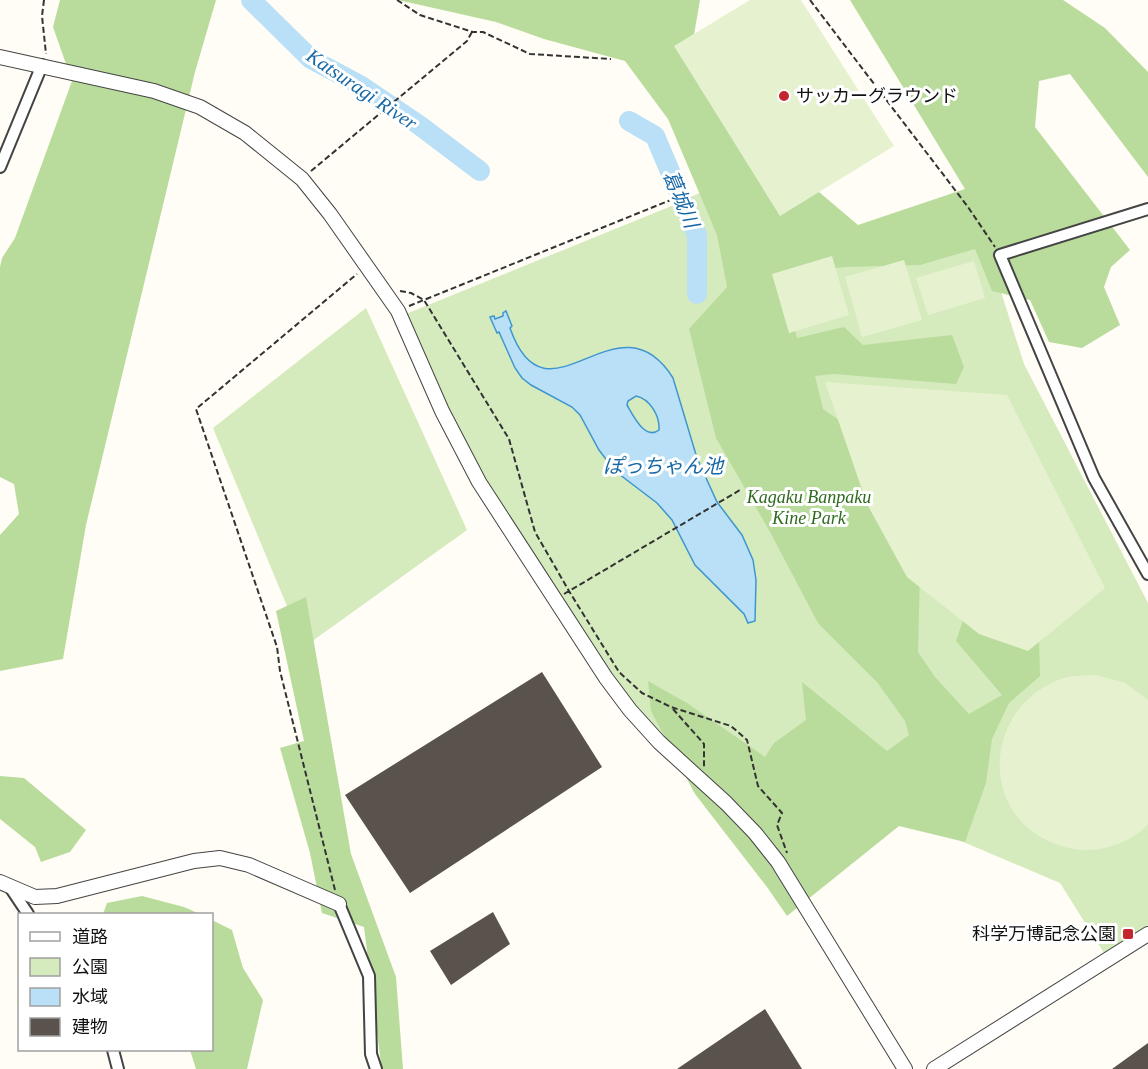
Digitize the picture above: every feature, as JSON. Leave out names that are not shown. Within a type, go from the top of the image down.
[{"type":"street","points":[[0,57],[154,92],[200,106],[245,133],[302,179],[367,265],[398,311],[463,454],[606,678],[630,710],[659,742],[704,782],[755,833],[778,862],[905,1069]]},
{"type":"street","points":[[0,168],[42,65]]},
{"type":"street","points":[[1148,209],[1000,255],[1094,478],[1148,574]]},
{"type":"street","points":[[5,884],[35,897],[57,896],[194,861],[220,858],[249,865],[339,904],[369,976],[371,1054],[376,1069]]},
{"type":"street","points":[[5,884],[27,913]]},
{"type":"street","points":[[934,1069],[1148,934]]},
{"type":"street","points":[[113,1051],[118,1069]]},
{"type":"path","points":[[42,65],[46,58],[42,16],[44,0]]},
{"type":"path","points":[[397,0],[420,15],[473,32],[483,32],[530,54],[611,59]]},
{"type":"path","points":[[810,0],[968,207],[1000,255]]},
{"type":"path","points":[[302,179],[467,41],[473,32]]},
{"type":"path","points":[[398,311],[673,199]]},
{"type":"path","points":[[339,904],[283,683],[277,647],[196,409],[367,265]]},
{"type":"path","points":[[397,288],[402,293],[411,293],[424,300],[509,439],[535,532],[568,591],[619,672],[642,693],[671,707],[731,726],[747,740],[758,786],[783,813],[777,825],[792,861]]},
{"type":"path","points":[[568,591],[740,490]]},
{"type":"path","points":[[671,707],[704,744],[704,782]]},
{"type":"green space","points":[[60,0],[216,0],[195,72],[86,525],[63,659],[0,671],[0,535],[19,514],[14,484],[0,477],[0,267],[2,258],[15,238],[72,81],[53,27]]},
{"type":"green space","points":[[398,0],[700,0],[690,58],[772,203],[819,192],[858,225],[965,189],[850,0],[1063,0],[1105,28],[1148,72],[1148,177],[1070,74],[1039,81],[1035,127],[1130,250],[1111,267],[1104,287],[1120,325],[1082,348],[1049,342],[1030,300],[992,291],[975,249],[920,265],[780,272],[797,338],[844,327],[863,345],[952,335],[964,367],[956,384],[834,374],[815,376],[823,409],[862,436],[920,571],[918,652],[935,677],[969,714],[1002,695],[956,641],[971,596],[1038,601],[1040,676],[1009,703],[992,739],[986,783],[965,842],[899,826],[787,916],[695,794],[651,711],[648,681],[687,703],[765,757],[774,743],[806,720],[802,682],[887,751],[909,735],[905,721],[877,682],[818,623],[770,532],[716,438],[689,329],[727,287],[717,235],[668,119],[625,61],[544,39],[496,22]]},
{"type":"green space","name":"サッカーグラウンド","points":[[750,0],[801,0],[894,146],[780,216],[674,46]]},
{"type":"green space","name":"Kagaku Banpaku Kine Park","points":[[738,175],[845,250],[960,207],[988,251],[1024,364],[1148,603],[1148,925],[1104,953],[1060,883],[900,815],[676,749],[635,708],[611,674],[500,503],[457,428],[406,314],[674,205]]},
{"type":"green space","points":[[832,256],[849,315],[789,333],[772,274]]},
{"type":"green space","points":[[904,260],[922,320],[862,337],[845,277]]},
{"type":"green space","points":[[974,261],[985,298],[928,315],[916,278]]},
{"type":"green space","points":[[366,308],[467,530],[304,647],[213,428]]},
{"type":"green space","points":[[825,382],[1007,395],[1105,588],[1028,651],[979,634],[907,577],[867,504]]},
{"type":"green space","points":[[306,597],[351,854],[396,977],[403,1069],[378,1069],[381,1064],[364,927],[322,913],[310,853],[280,748],[304,741],[276,611]]},
{"type":"green space","points":[[1096,675],[1125,683],[1148,700],[1148,824],[1134,836],[1116,844],[1105,848],[1077,850],[1051,842],[1027,827],[1010,806],[1001,782],[1000,757],[1006,732],[1019,710],[1038,691],[1064,678]]},
{"type":"green space","points":[[0,776],[24,778],[86,830],[70,852],[41,862],[35,847],[0,819]]},
{"type":"green space","points":[[142,896],[198,913],[103,913],[107,903]]},
{"type":"green space","points":[[213,920],[232,930],[243,968],[263,1000],[247,1069],[196,1069],[190,1051],[213,1051]]},
{"type":"water","name":"ぽっちゃん池","points":[[506,311],[512,326],[510,328],[525,357],[543,368],[563,367],[607,351],[629,348],[651,355],[673,378],[697,458],[717,502],[742,535],[753,560],[756,580],[755,621],[748,623],[744,614],[695,565],[672,520],[657,503],[615,471],[599,450],[580,415],[572,407],[522,378],[490,317],[494,316],[495,319],[503,316]],"holes":[[[636,396],[650,404],[656,414],[659,430],[654,432],[644,430],[627,405],[628,401]]]},
{"type":"building","points":[[542,672],[602,767],[410,893],[345,795]]},
{"type":"building","points":[[493,912],[510,944],[451,985],[430,951]]},
{"type":"building","points":[[765,1009],[802,1069],[677,1069]]},
{"type":"building","points":[[1148,1043],[1148,1069],[1112,1069]]},
{"type":"waterway","name":"Katsuragi River","points":[[251,0],[311,59],[360,85],[419,125],[480,171]]},
{"type":"waterway","name":"葛城川","points":[[629,121],[655,136],[697,235],[697,294]]},
{"type":"place","name":"サッカーグラウンド","points":[[784,96]]},
{"type":"place","name":"科学万博記念公園","points":[[1128,934]]}]
